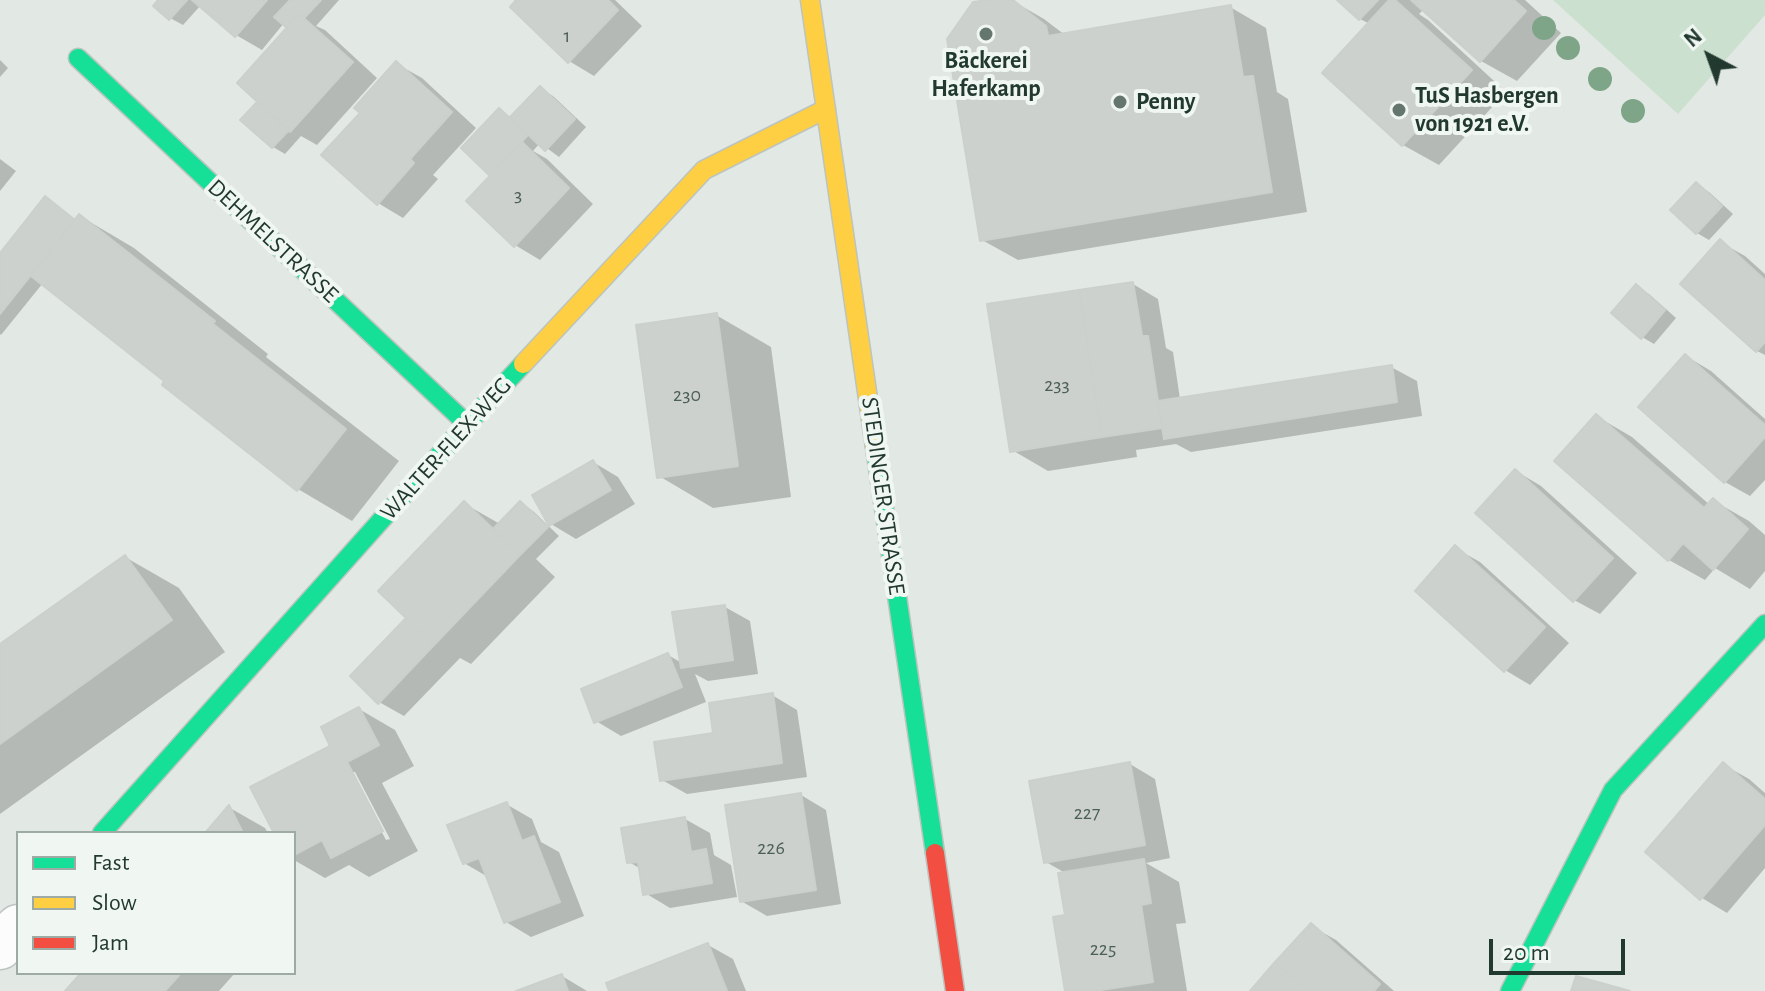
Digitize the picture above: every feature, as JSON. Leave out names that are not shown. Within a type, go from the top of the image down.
[{"type":"street","name":"STEDINGER STRASSE","points":[[810,0],[955,991]]},
{"type":"street","name":"DEHMELSTRASSE","points":[[78,58],[467,424]]},
{"type":"street","name":"WALTER-FLEX-WEG","points":[[104,831],[467,424],[704,170],[826,109]]},
{"type":"street","points":[[1510,991],[1613,790],[1765,624]]},
{"type":"street","points":[[0,947],[16,929]]},
{"type":"green space","points":[[1553,0],[1765,0],[1765,15],[1678,114]]},
{"type":"building","points":[[158,0],[187,0],[169,20],[153,6]]},
{"type":"building","points":[[192,0],[267,0],[235,37]]},
{"type":"building","points":[[290,0],[321,0],[304,18],[299,14],[287,28],[274,17]]},
{"type":"building","points":[[516,0],[608,0],[618,10],[568,63],[510,7]]},
{"type":"building","points":[[1013,0],[1046,26],[1048,36],[1231,5],[1243,77],[1253,76],[1272,192],[980,241],[947,39],[973,2]]},
{"type":"building","points":[[1337,0],[1378,0],[1359,20]]},
{"type":"building","name":"TuS Hasbergen von 1921 e.V.","points":[[1389,0],[1395,0],[1472,70],[1402,146],[1322,73]]},
{"type":"building","points":[[1411,0],[1514,0],[1526,11],[1480,62]]},
{"type":"building","points":[[299,14],[353,62],[290,132],[237,83]]},
{"type":"building","points":[[396,61],[452,112],[410,159],[414,163],[377,205],[321,155],[360,113],[354,108]]},
{"type":"building","points":[[540,86],[575,119],[545,151],[510,117]]},
{"type":"building","points":[[257,102],[289,130],[272,148],[240,120]]},
{"type":"building","points":[[499,108],[528,135],[490,176],[461,148]]},
{"type":"building","points":[[522,142],[569,188],[514,247],[466,201]]},
{"type":"building","points":[[1696,182],[1722,206],[1696,234],[1670,210]]},
{"type":"building","points":[[45,196],[75,220],[0,314],[0,253]]},
{"type":"building","points":[[79,214],[346,429],[297,491],[162,385],[164,381],[31,276]]},
{"type":"building","points":[[1720,239],[1765,280],[1765,342],[1756,352],[1680,284]]},
{"type":"building","points":[[1133,282],[1142,336],[1148,336],[1162,428],[1102,437],[1079,290]]},
{"type":"building","points":[[1636,284],[1665,310],[1641,339],[1611,313]]},
{"type":"building","points":[[1079,290],[1102,437],[1010,452],[987,304]]},
{"type":"building","points":[[717,313],[738,466],[657,478],[636,325]]},
{"type":"building","points":[[1685,354],[1765,425],[1765,437],[1724,483],[1638,407]]},
{"type":"building","points":[[1392,365],[1397,402],[1164,439],[1158,401]]},
{"type":"building","points":[[1596,414],[1704,508],[1713,498],[1748,529],[1713,570],[1683,543],[1668,561],[1554,461]]},
{"type":"building","points":[[593,460],[611,490],[549,526],[532,495]]},
{"type":"building","points":[[1515,469],[1613,558],[1573,602],[1475,513]]},
{"type":"building","points":[[464,501],[520,555],[434,645],[378,591]]},
{"type":"building","points":[[520,501],[548,527],[520,555],[493,529]]},
{"type":"building","points":[[1455,545],[1545,627],[1504,672],[1415,591]]},
{"type":"building","points":[[125,555],[172,620],[0,744],[0,644]]},
{"type":"building","points":[[725,605],[733,660],[681,668],[672,612]]},
{"type":"building","points":[[406,618],[434,645],[378,704],[350,676]]},
{"type":"building","points":[[668,653],[682,687],[594,723],[581,689]]},
{"type":"building","points":[[773,693],[782,763],[660,781],[654,742],[713,733],[709,703]]},
{"type":"building","points":[[359,707],[379,745],[347,762],[383,831],[331,858],[322,840],[296,854],[296,831],[273,831],[250,787],[330,746],[321,727]]},
{"type":"building","points":[[1130,762],[1145,845],[1044,863],[1029,781]]},
{"type":"building","points":[[1723,762],[1765,799],[1765,825],[1700,900],[1645,852]]},
{"type":"building","points":[[801,793],[816,890],[740,902],[725,805]]},
{"type":"building","points":[[507,802],[522,841],[534,836],[560,902],[504,923],[479,858],[463,864],[447,825]]},
{"type":"building","points":[[229,805],[242,831],[207,831]]},
{"type":"building","points":[[685,817],[691,852],[706,849],[712,883],[643,895],[638,862],[627,863],[621,828]]},
{"type":"building","points":[[1144,859],[1151,903],[1141,905],[1153,982],[1094,991],[1065,991],[1053,917],[1065,915],[1058,873]]},
{"type":"building","points":[[1311,923],[1380,984],[1374,991],[1308,991],[1275,962]]},
{"type":"building","points":[[708,943],[727,991],[609,991],[606,983]]},
{"type":"building","points":[[1275,962],[1308,991],[1250,991]]},
{"type":"building","points":[[562,974],[568,991],[516,991]]},
{"type":"building","points":[[79,975],[179,975],[165,991],[65,991]]},
{"type":"building","points":[[1576,976],[1630,991],[1571,991]]},
{"type":"traffic: fast","points":[[78,58],[467,424]]},
{"type":"traffic: fast","points":[[104,831],[523,364]]},
{"type":"traffic: fast","points":[[875,447],[935,853]]},
{"type":"traffic: fast","points":[[1510,991],[1613,790],[1765,624]]},
{"type":"traffic: slow","points":[[810,0],[875,447]]},
{"type":"traffic: slow","points":[[523,364],[704,170],[826,109]]},
{"type":"traffic: jam","points":[[935,853],[955,991]]},
{"type":"place","name":"Bäckerei Haferkamp","points":[[986,34]]},
{"type":"place","name":"Penny","points":[[1120,102]]},
{"type":"place","name":"TuS Hasbergen von 1921 e.V.","points":[[1399,110]]}]
